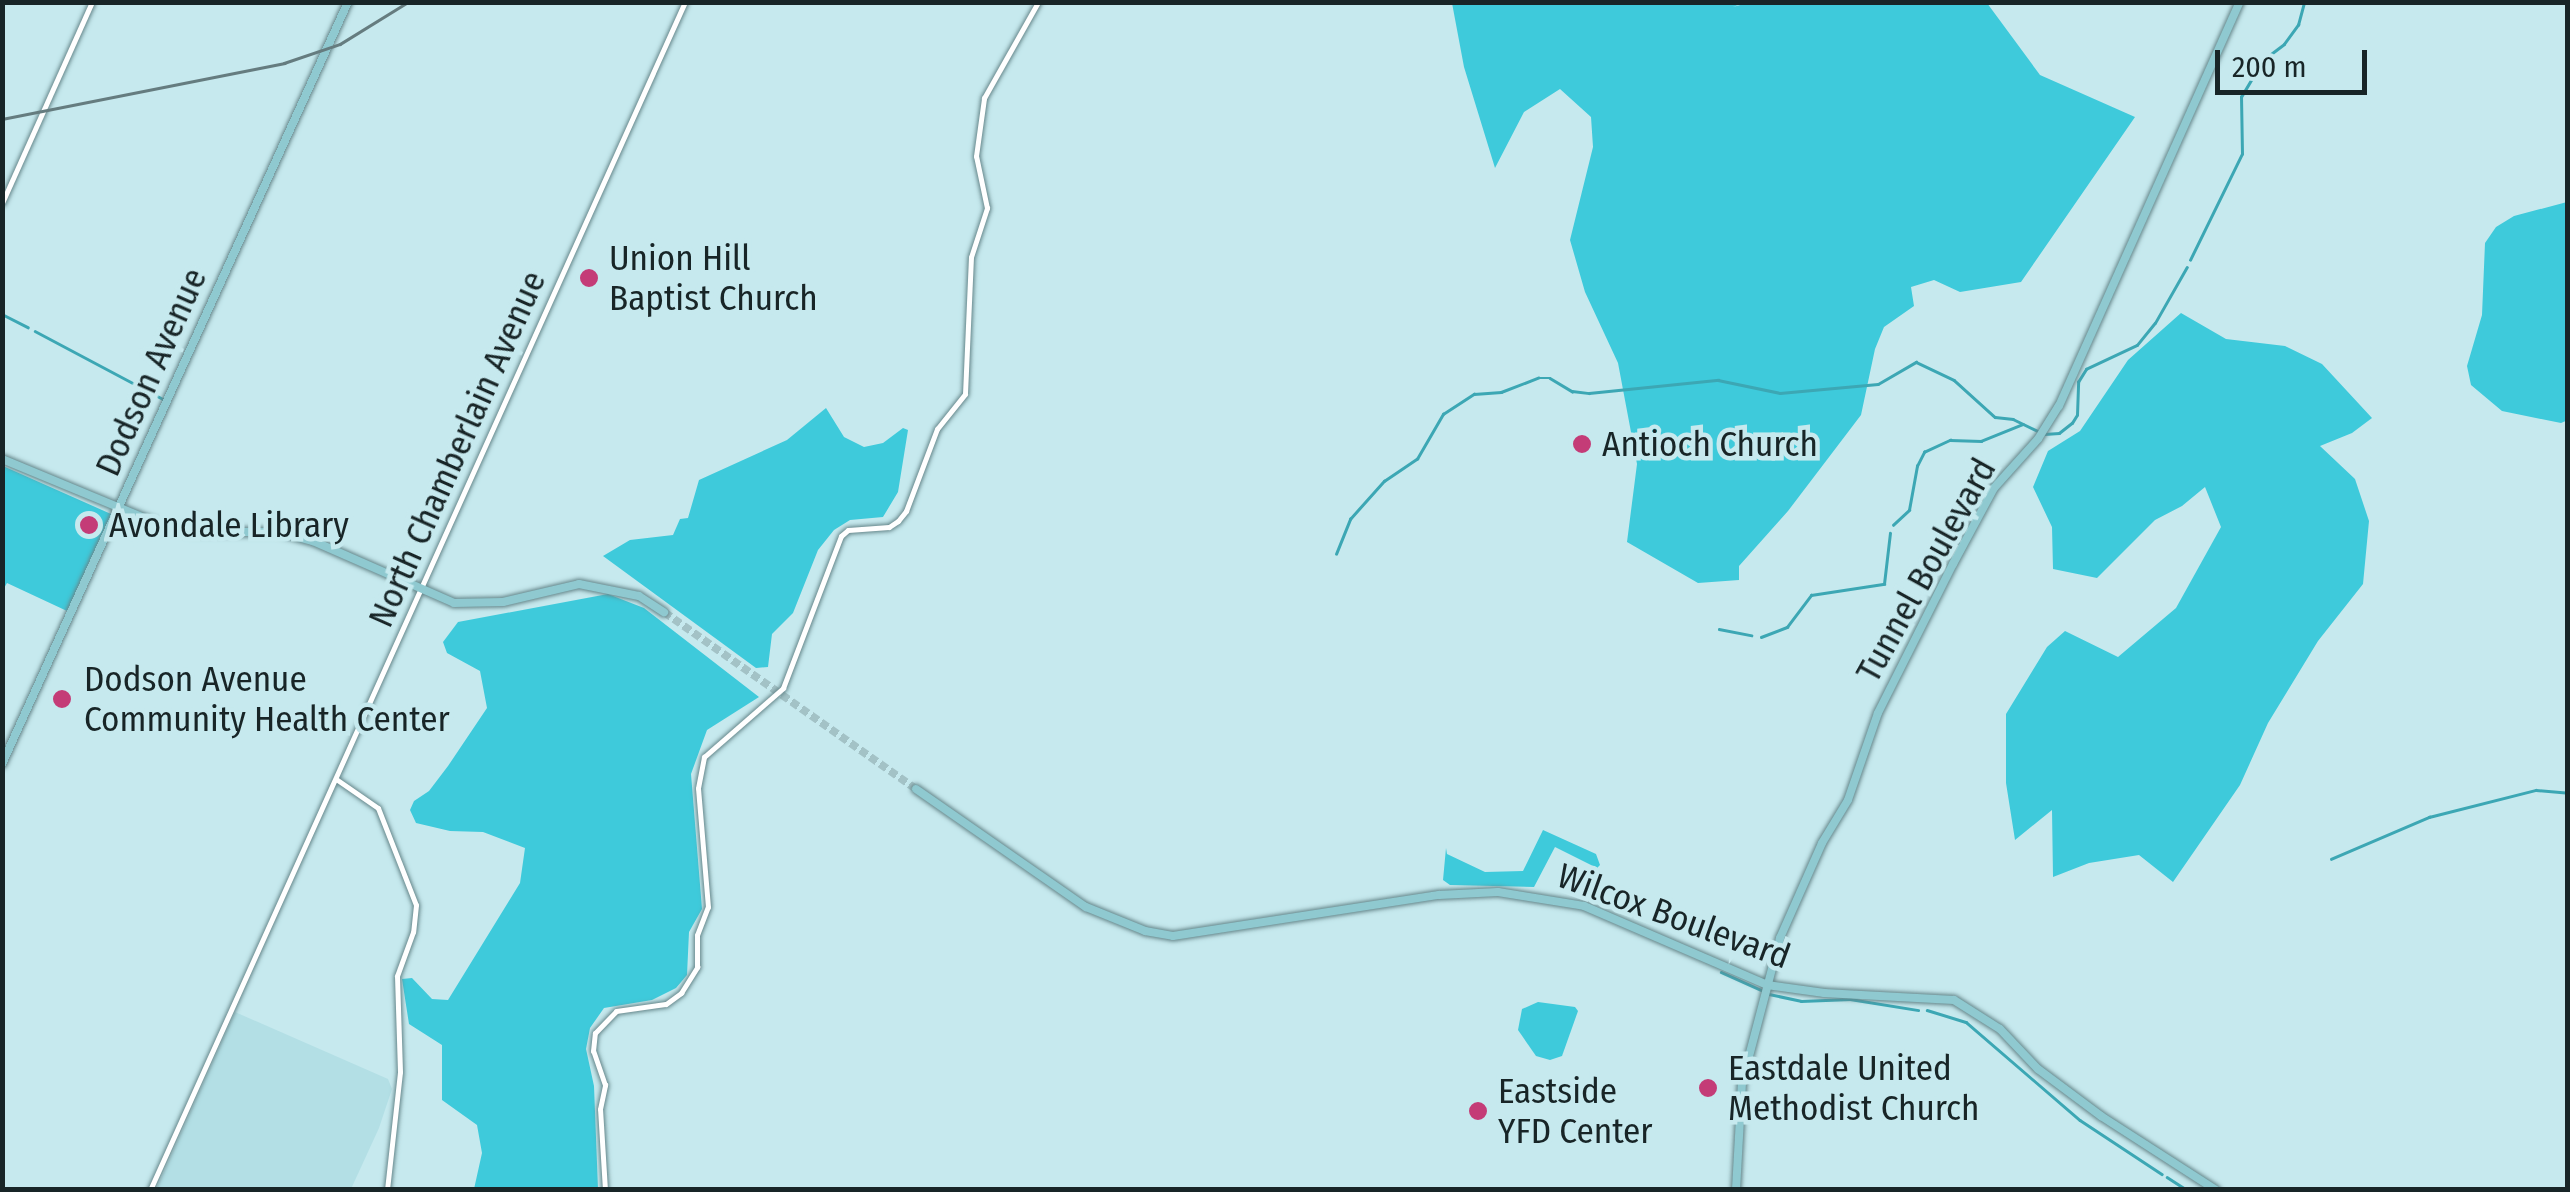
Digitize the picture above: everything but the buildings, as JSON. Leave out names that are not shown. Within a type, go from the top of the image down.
[{"type":"main road","name":"Dodson Avenue","points":[[2,764],[348,2]]},
{"type":"main road","name":"Tunnel Boulevard","points":[[1736,1190],[1742,1082],[1780,938],[1822,843],[1848,800],[1878,713],[1994,488],[2038,439],[2059,406],[2240,2]]},
{"type":"main road","points":[[2,460],[179,530],[279,532],[313,541],[421,591],[473,605],[504,602],[560,586],[594,585],[639,596],[664,612]]},
{"type":"main road","name":"Wilcox Boulevard","points":[[916,789],[1086,907],[1146,931],[1173,936],[1439,895],[1498,892],[1584,906],[1766,985],[1824,993],[1954,1000],[2000,1029],[2038,1069],[2101,1116],[2216,1190]]},
{"type":"street","points":[[2,203],[92,2]]},
{"type":"street","name":"North Chamberlain Avenue","points":[[150,1190],[685,2]]},
{"type":"street","points":[[605,1190],[600,1109],[605,1084],[593,1051],[595,1033],[616,1011],[666,1004],[681,992],[698,968],[697,935],[708,906],[698,788],[704,757],[784,688],[840,536],[848,530],[878,529],[898,521],[906,511],[937,429],[964,394],[971,257],[986,208],[976,156],[984,98],[1038,2]]},
{"type":"street","points":[[336,778],[378,808],[416,905],[414,932],[396,976],[400,1072],[387,1190]]},
{"type":"shaded area","points":[[1751,2],[1987,3],[2040,75],[2135,117],[2021,282],[1960,292],[1934,280],[1911,287],[1914,306],[1884,327],[1875,349],[1861,415],[1788,511],[1739,566],[1739,580],[1698,583],[1627,542],[1637,464],[1618,363],[1585,292],[1570,240],[1593,147],[1591,117],[1560,89],[1524,112],[1495,168],[1464,67],[1452,3],[1743,3],[1733,7]]},
{"type":"shaded area","points":[[2567,202],[2568,420],[2561,423],[2502,411],[2471,385],[2467,366],[2482,315],[2485,243],[2496,227],[2514,216]]},
{"type":"shaded area","points":[[2181,313],[2226,339],[2285,346],[2322,364],[2372,418],[2352,433],[2320,446],[2355,479],[2369,521],[2363,584],[2318,641],[2268,723],[2240,785],[2173,882],[2139,855],[2089,863],[2053,877],[2052,810],[2015,840],[2006,783],[2006,714],[2047,647],[2065,631],[2118,657],[2176,608],[2221,527],[2205,487],[2182,506],[2155,520],[2097,578],[2053,569],[2052,527],[2033,487],[2048,451],[2080,431],[2128,360]]},
{"type":"shaded area","points":[[826,408],[844,437],[864,447],[883,443],[903,428],[908,430],[898,492],[883,517],[850,520],[834,530],[818,550],[793,613],[772,634],[768,667],[756,668],[603,556],[630,540],[673,535],[680,519],[688,518],[699,480],[787,440]]},
{"type":"shaded area","points":[[3,466],[111,514],[67,611],[7,583],[3,590]]},
{"type":"shaded area","points":[[608,594],[644,608],[759,697],[707,730],[691,774],[702,909],[689,932],[687,975],[676,988],[652,1000],[604,1008],[590,1028],[586,1049],[594,1086],[598,1189],[474,1189],[482,1153],[477,1125],[442,1100],[442,1045],[409,1024],[402,979],[412,978],[432,999],[448,1000],[520,883],[525,848],[483,832],[450,831],[416,823],[410,810],[448,766],[487,708],[480,671],[447,653],[443,642],[458,622]]},
{"type":"shaded area","points":[[1543,830],[1596,854],[1600,865],[1597,868],[1555,847],[1534,887],[1450,885],[1443,880],[1446,848],[1447,854],[1485,872],[1523,871]]},
{"type":"shaded area","points":[[1538,1002],[1575,1007],[1578,1011],[1562,1056],[1550,1060],[1536,1056],[1518,1030],[1522,1009]]},
{"type":"shaded area","points":[[235,1012],[388,1079],[392,1089],[379,1128],[351,1189],[156,1190]]},
{"type":"waterway","points":[[2190,260],[2242,154],[2241,97],[2263,60],[2284,44],[2298,25],[2304,2]]},
{"type":"waterway","points":[[2044,434],[2059,433],[2072,423],[2077,415],[2078,382],[2086,369],[2137,345],[2155,323],[2187,267]]},
{"type":"waterway","points":[[2,314],[28,327]]},
{"type":"waterway","points":[[35,331],[163,399]]},
{"type":"waterway","points":[[1336,554],[1350,519],[1384,481],[1417,459],[1443,414],[1474,394],[1501,392],[1538,378],[1550,378],[1572,391],[1589,393],[1718,380],[1780,393],[1878,384],[1916,362],[1954,380],[1995,417],[2013,419],[2038,431]]},
{"type":"waterway","points":[[1893,525],[1909,510],[1917,466],[1924,452],[1950,440],[1981,441],[2023,424]]},
{"type":"waterway","points":[[1761,637],[1787,627],[1811,595],[1884,584],[1890,533]]},
{"type":"waterway","points":[[1719,629],[1751,635]]},
{"type":"waterway","points":[[2331,859],[2429,817],[2536,790],[2568,793]]},
{"type":"waterway","points":[[1721,972],[1761,990]]},
{"type":"waterway","points":[[1769,994],[1801,1001],[1850,999],[1918,1010]]},
{"type":"waterway","points":[[1927,1010],[1966,1022],[2080,1120],[2162,1174]]},
{"type":"waterway","points":[[2167,1177],[2187,1190]]},
{"type":"tunnel","points":[[664,612],[916,789]]},
{"type":"railway","points":[[2,119],[284,63],[340,44],[408,2]]},
{"type":"place","name":"Union Hill Baptist Church","points":[[589,278]]},
{"type":"place","name":"Antioch Church","points":[[1582,444]]},
{"type":"place","name":"Avondale Library","points":[[89,525]]},
{"type":"place","name":"Dodson Avenue Community Health Center","points":[[62,699]]},
{"type":"place","name":"Eastdale United Methodist Church","points":[[1708,1088]]},
{"type":"place","name":"Eastside YFD Center","points":[[1478,1111]]}]
